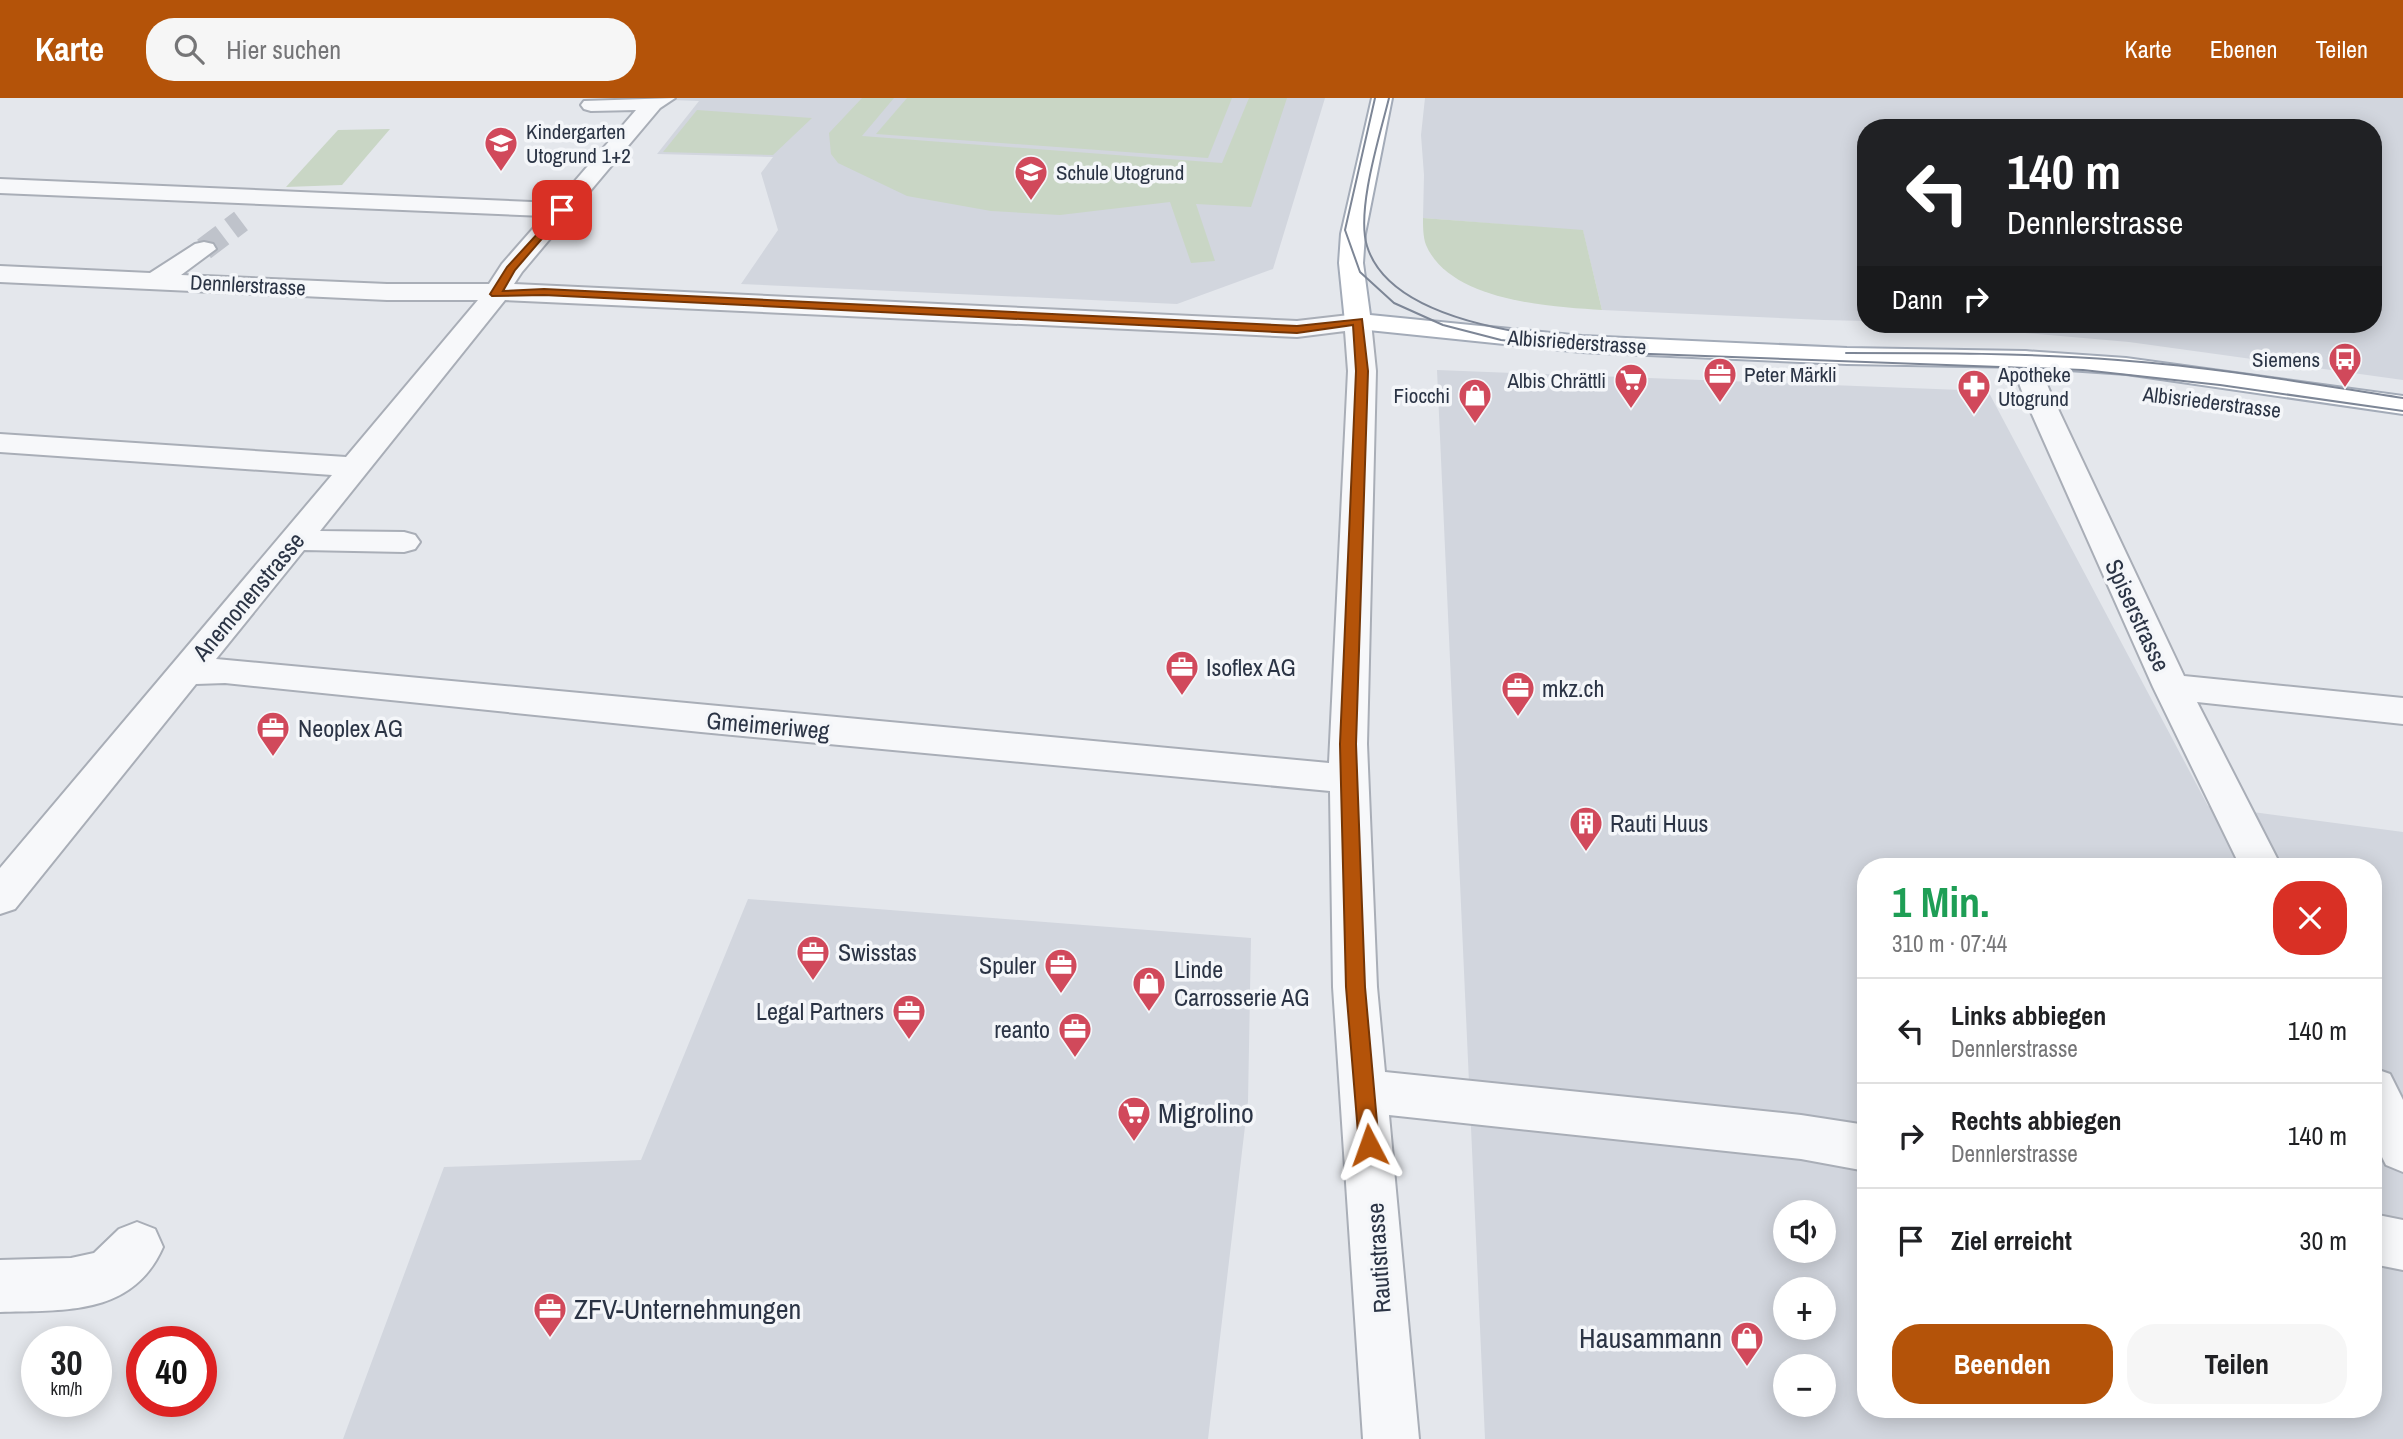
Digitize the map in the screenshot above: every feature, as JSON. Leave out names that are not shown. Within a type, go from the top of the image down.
[{"type":"main road","points":[[1358,321],[1351,263],[1353,234],[1382,98]]},
{"type":"main road","name":"Albisriederstrasse","points":[[1358,321],[1582,344],[1820,355],[2024,359],[2126,366],[2403,405]]},
{"type":"main road","name":"Albisriederstrasse","points":[[2024,359],[2066,377],[2110,389],[2403,430]]},
{"type":"street","points":[[591,105],[659,100]]},
{"type":"street","points":[[496,294],[511,269],[659,100]]},
{"type":"street","points":[[0,186],[562,210]]},
{"type":"street","points":[[0,205],[52,187]]},
{"type":"street","points":[[241,221],[261,197]]},
{"type":"street","points":[[155,281],[204,249]]},
{"type":"street","name":"Dennlerstrasse","points":[[0,274],[387,292],[544,292],[1297,329],[1358,321]]},
{"type":"street","name":"Anemonenstrasse","points":[[0,897],[496,294]]},
{"type":"street","name":"Rautistrasse","points":[[1358,321],[1362,371],[1348,744],[1355,987],[1366,1091],[1391,1439]]},
{"type":"street","name":"Spiserstrasse","points":[[2024,359],[2037,394],[2171,687],[2257,858]]},
{"type":"street","points":[[0,443],[355,467]]},
{"type":"street","points":[[295,540],[404,542]]},
{"type":"street","name":"Gmeimeriweg","points":[[186,671],[239,672],[701,719],[1350,779]]},
{"type":"street","points":[[2171,687],[2403,711]]},
{"type":"street","points":[[1366,1091],[1697,1128],[1801,1136],[1857,1146]]},
{"type":"street","points":[[2382,1107],[2403,1149]]},
{"type":"street","points":[[2382,1242],[2403,1245]]},
{"type":"street","points":[[0,1286],[71,1283],[107,1276],[137,1247]]},
{"type":"shaded area","name":"Schule Utogrund","points":[[1325,98],[1273,269],[1177,304],[741,284],[778,230],[761,173],[773,157],[657,154],[699,101],[670,100]]},
{"type":"shaded area","points":[[1425,98],[2403,98],[2403,380],[2129,342],[2026,333],[2382,333],[2382,119],[1857,119],[1857,321],[1602,310],[1583,231],[1423,218],[1421,135]]},
{"type":"shaded area","points":[[1437,370],[1988,391],[2208,806],[2403,832],[2403,1439],[1485,1439]]},
{"type":"shaded area","points":[[748,899],[1251,938],[1248,1101],[1208,1439],[343,1439],[444,1167],[641,1160]]},
{"type":"green space","points":[[862,98],[894,98],[862,136],[1222,163],[1249,98],[1287,98],[1251,207],[1196,204],[1215,261],[1191,263],[1170,202],[1060,215],[991,211],[907,196],[838,163],[831,154],[829,133]]},
{"type":"green space","points":[[907,98],[1232,98],[1208,158],[876,134]]},
{"type":"green space","points":[[697,110],[812,118],[773,155],[663,152]]},
{"type":"green space","points":[[390,129],[342,185],[286,187],[338,130]]},
{"type":"green space","points":[[1423,218],[1583,230],[1602,310],[1530,303],[1479,289],[1456,278],[1438,264],[1426,245]]},
{"type":"tunnel","points":[[204,249],[241,221]]},
{"type":"tram line","points":[[1375,98],[1345,230],[1360,272],[1394,303],[1443,325],[1501,340],[1623,353],[2083,370],[2220,385],[2403,411]]},
{"type":"tram line","points":[[1389,98],[1370,172],[1364,231],[1367,246],[1381,271],[1403,292],[1432,308],[1465,320],[1534,335],[1594,341]]},
{"type":"tram line","points":[[1846,353],[1948,353],[2118,360],[2225,371],[2403,398]]},
{"type":"place","name":"Kindergarten Utogrund 1+2","points":[[501,173]]},
{"type":"place","name":"Schule Utogrund","points":[[1031,202]]},
{"type":"place","name":"Siemens","points":[[2345,389]]},
{"type":"place","name":"Peter Märkli","points":[[1720,404]]},
{"type":"place","name":"Albis Chrättli","points":[[1631,410]]},
{"type":"place","name":"Apotheke Utogrund","points":[[1974,416]]},
{"type":"place","name":"Fiocchi","points":[[1475,425]]},
{"type":"place","name":"Isoflex AG","points":[[1182,697]]},
{"type":"place","name":"mkz.ch","points":[[1518,718]]},
{"type":"place","name":"Neoplex AG","points":[[273,758]]},
{"type":"place","name":"Rauti Huus","points":[[1586,853]]},
{"type":"place","name":"Swisstas","points":[[813,982]]},
{"type":"place","name":"Spuler","points":[[1061,995]]},
{"type":"place","name":"Linde Carrosserie AG","points":[[1149,1013]]},
{"type":"place","name":"Legal Partners","points":[[909,1041]]},
{"type":"place","name":"reanto","points":[[1075,1059]]},
{"type":"place","name":"Migrolino","points":[[1134,1143]]},
{"type":"place","name":"ZFV-Unternehmungen","points":[[550,1339]]},
{"type":"place","name":"Hausammann","points":[[1747,1368]]},
{"type":"route","points":[[562,210],[511,269],[496,294],[544,292],[1297,329],[1358,321],[1362,371],[1348,744],[1355,987],[1369,1145]]}]
